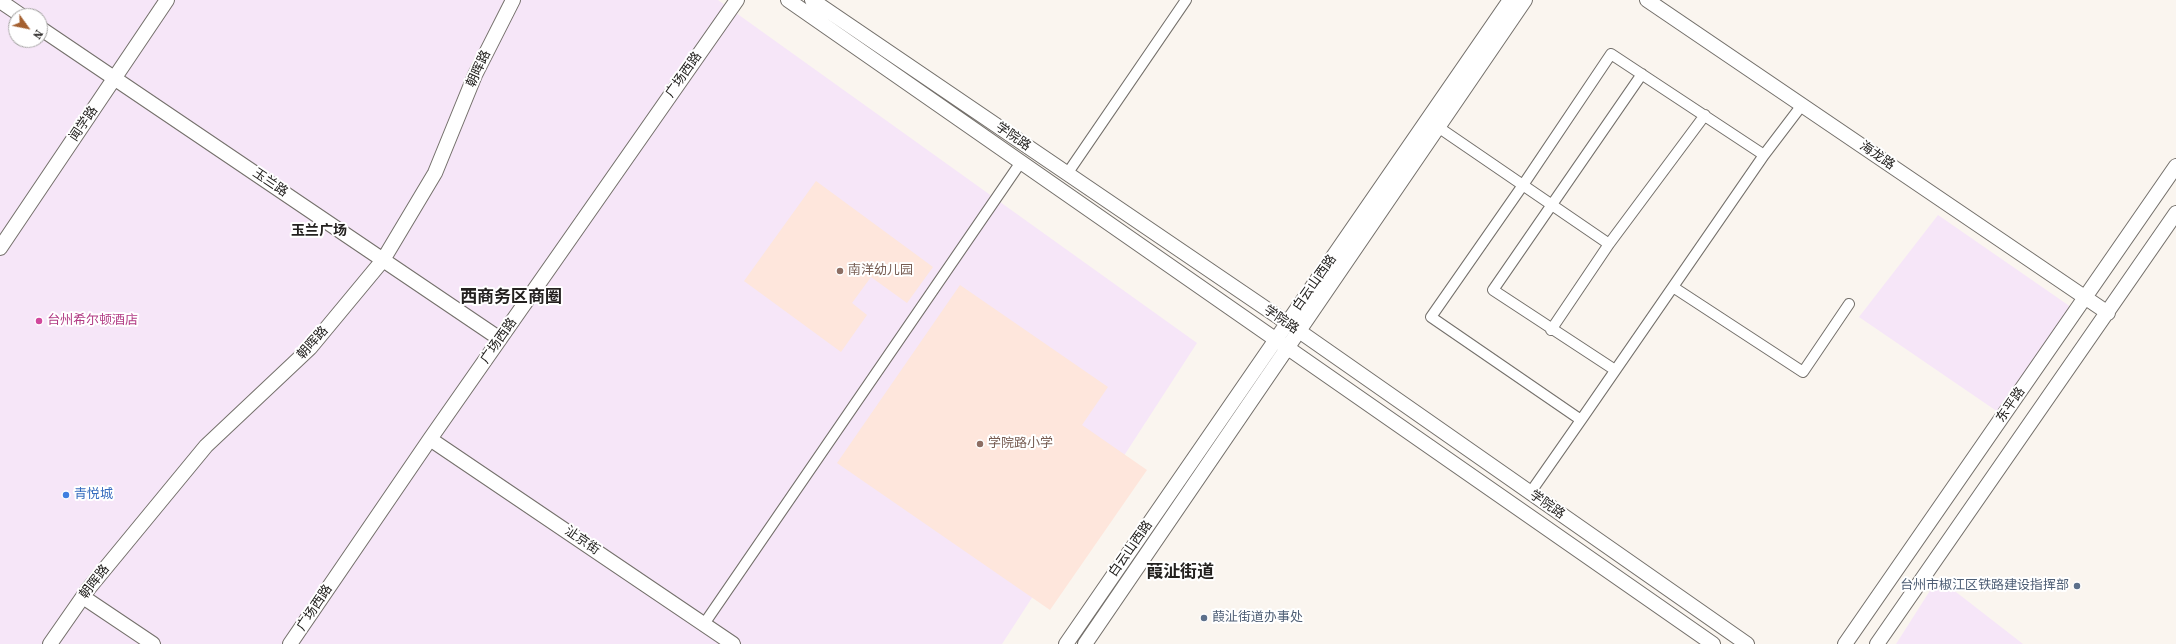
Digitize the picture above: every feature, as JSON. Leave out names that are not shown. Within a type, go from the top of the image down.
[{"type":"main road","name":"闻学路","points":[[0,248],[167,0]]},
{"type":"main road","name":"朝晖路","points":[[50,644],[83,596],[206,446],[310,348],[383,260],[435,173],[475,75],[513,0]]},
{"type":"main road","name":"广场西路","points":[[290,644],[430,439],[737,0]]},
{"type":"main road","name":"学院路","points":[[788,0],[1713,644]]},
{"type":"main road","name":"学院路","points":[[812,0],[1293,327],[1747,644]]},
{"type":"main road","name":"白云山西路","points":[[1085,644],[1288,347],[1293,327],[1510,0]]},
{"type":"main road","name":"白云山西路","points":[[1066,644],[1276,339],[1293,327],[1438,127],[1525,0]]},
{"type":"main road","name":"海龙路","points":[[1647,0],[2108,313]]},
{"type":"main road","points":[[0,1],[10,8]]},
{"type":"main road","name":"玉兰路","points":[[48,33],[500,339]]},
{"type":"main road","name":"东平路","points":[[1845,644],[2176,166]]},
{"type":"main road","name":"东平路","points":[[1876,644],[2108,313],[2176,213]]},
{"type":"main road","name":"沚京街","points":[[430,439],[733,644]]},
{"type":"main road","points":[[83,596],[153,644]]},
{"type":"street","points":[[1066,174],[1186,0]]},
{"type":"street","points":[[1581,420],[1431,317],[1523,186],[1611,54],[1764,154]]},
{"type":"street","points":[[1615,370],[1551,330],[1493,290],[1642,74]]},
{"type":"street","points":[[1530,493],[1764,154],[1802,105]]},
{"type":"street","points":[[1551,330],[1609,244],[1705,115]]},
{"type":"street","points":[[1438,127],[1609,244]]},
{"type":"street","points":[[704,624],[1021,162]]},
{"type":"street","points":[[1673,287],[1803,372],[1849,304]]},
{"type":"shaded area","points":[[0,0],[718,0],[1197,343],[1002,644],[0,644]]},
{"type":"shaded area","name":"南洋幼儿园","points":[[816,181],[933,267],[907,303],[871,277],[852,303],[867,315],[841,352],[744,281]]},
{"type":"shaded area","points":[[1938,215],[2071,307],[1998,412],[1859,317]]},
{"type":"shaded area","name":"学院路小学","points":[[960,285],[1108,387],[1082,425],[1147,470],[1050,610],[837,463]]},
{"type":"shaded area","points":[[1938,578],[2023,644],[1896,644]]},
{"type":"place","name":"南洋幼儿园","points":[[840,271]]},
{"type":"place","name":"台州希尔顿酒店","points":[[39,321]]},
{"type":"place","name":"学院路小学","points":[[980,444]]},
{"type":"place","name":"青悦城","points":[[66,495]]},
{"type":"place","name":"台州市椒江区铁路建设指挥部","points":[[2077,586]]},
{"type":"place","name":"葭沚街道办事处","points":[[1204,618]]},
{"type":"district","name":"玉兰广场","points":[[319,231]]},
{"type":"district","name":"西商务区商圈","points":[[511,298]]},
{"type":"district","name":"葭沚街道","points":[[1180,573]]}]
